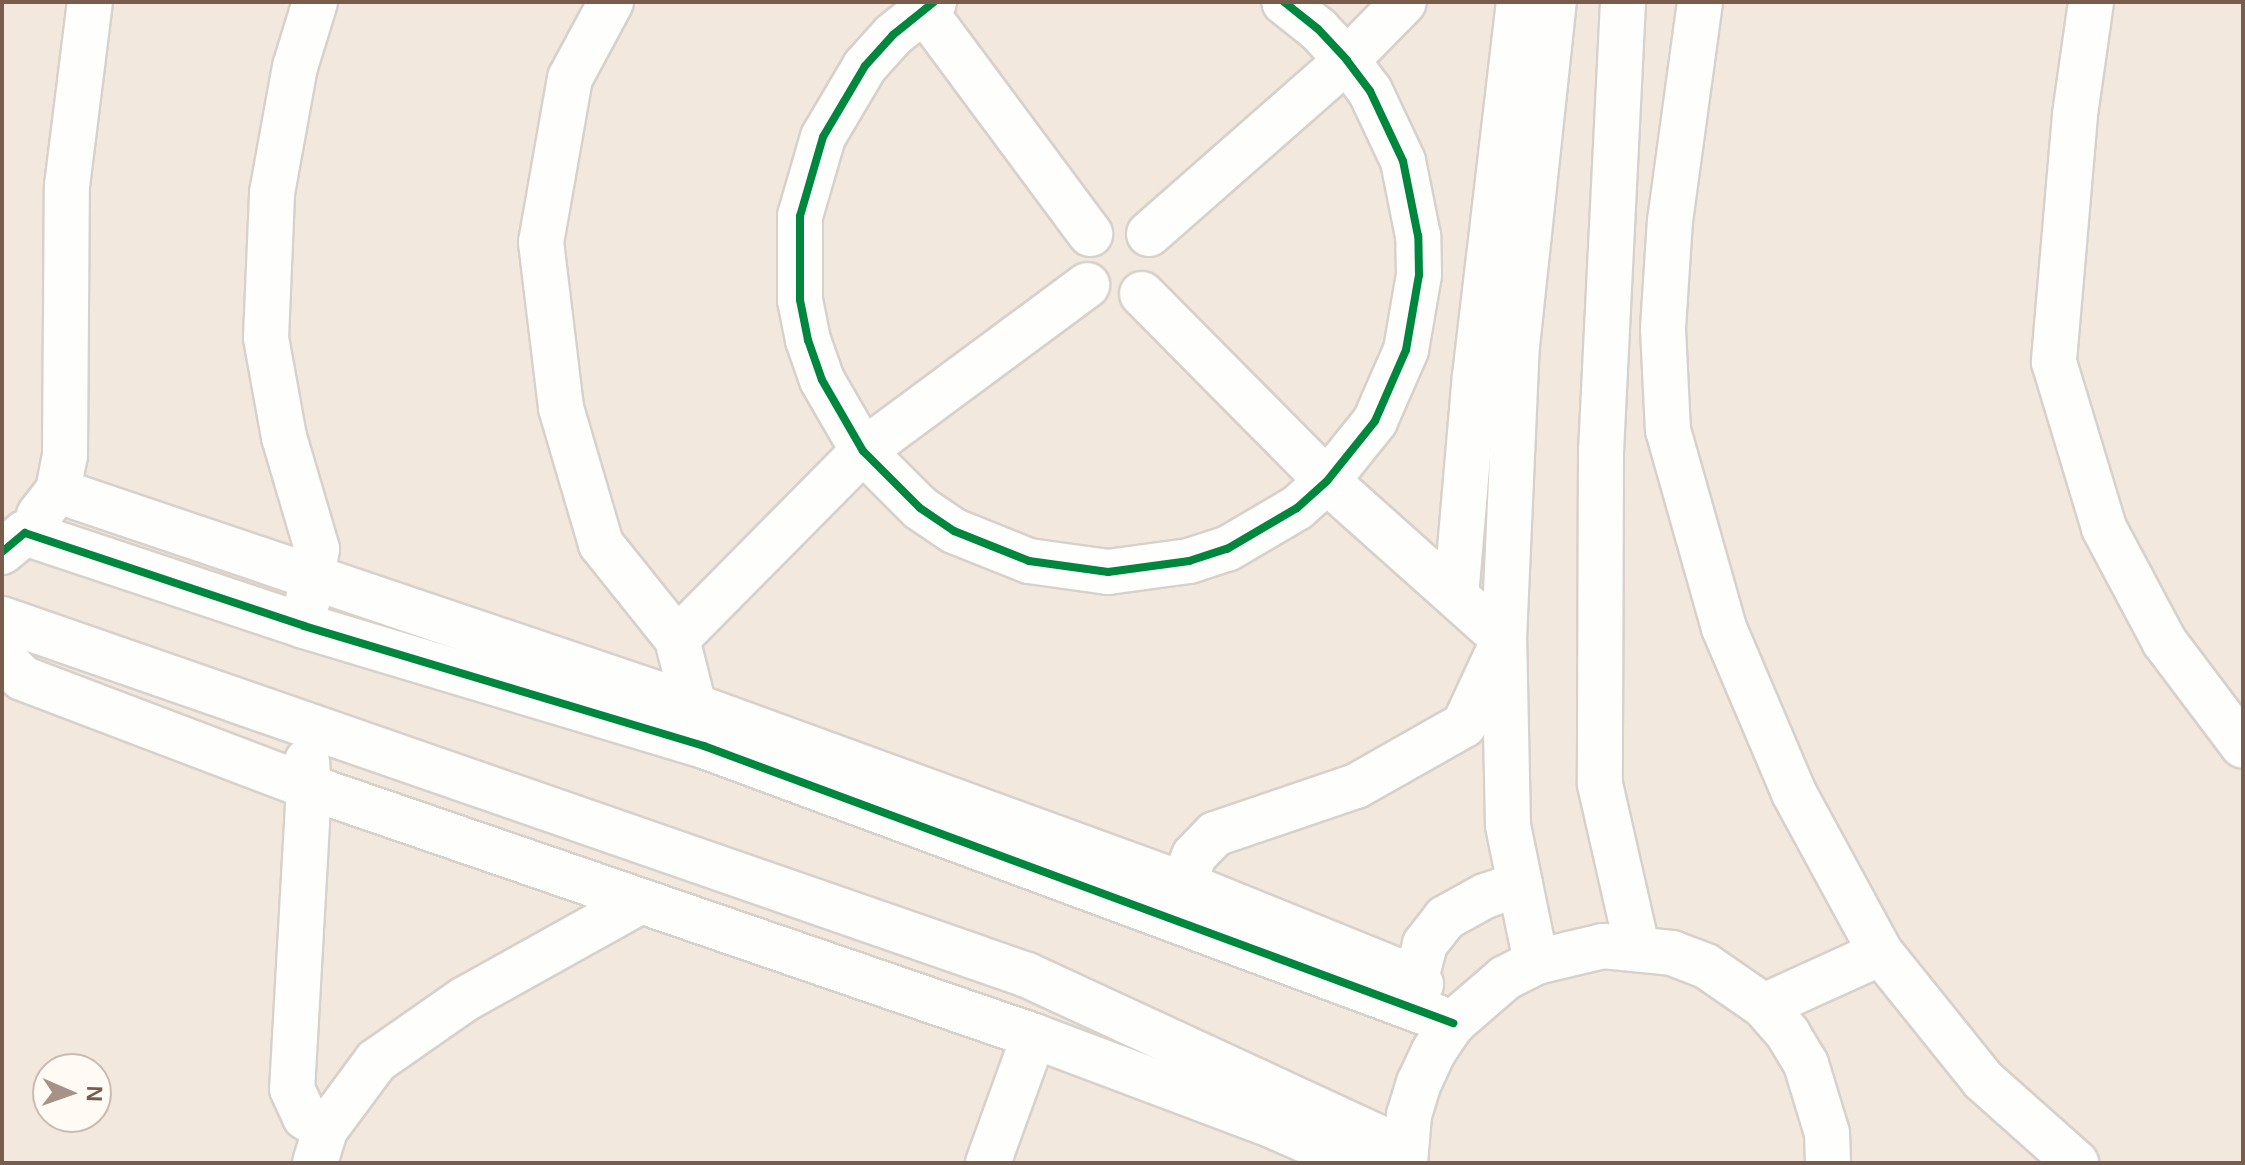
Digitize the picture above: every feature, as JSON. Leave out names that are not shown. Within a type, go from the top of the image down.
[{"type":"street","points":[[90,2],[67,186],[65,455],[58,491],[14,543],[304,626],[699,726],[1183,884],[1416,978],[1453,1023]]},
{"type":"street","points":[[304,626],[317,549],[284,437],[266,338],[272,193],[295,67],[315,2]]},
{"type":"street","points":[[611,2],[570,78],[541,242],[561,408],[601,544],[677,639],[699,726]]},
{"type":"street","points":[[1090,234],[926,4],[893,35],[841,100],[809,176],[800,216],[800,300],[808,340],[828,392],[863,451],[890,482],[954,531],[1003,553],[1068,569],[1149,569],[1227,549],[1286,515],[1327,481],[1375,421],[1406,350],[1419,275],[1413,198],[1389,125],[1347,60],[1318,29],[1284,2]]},
{"type":"street","points":[[1149,234],[1347,60],[1404,2]]},
{"type":"street","points":[[1456,596],[1503,109],[1519,2]]},
{"type":"street","points":[[1536,962],[1508,825],[1504,639],[1517,346],[1554,2]]},
{"type":"street","points":[[1623,2],[1601,451],[1600,784],[1637,947]]},
{"type":"street","points":[[1700,2],[1669,236],[1663,329],[1668,430],[1724,628],[1794,793],[1881,953],[1983,1080],[2076,1163]]},
{"type":"street","points":[[2091,2],[2075,115],[2054,362],[2104,528],[2164,641],[2243,746]]},
{"type":"street","points":[[1114,221],[1126,221],[1149,234],[1156,244],[1158,269],[1152,283],[1142,294],[1113,301],[1087,285],[1079,259],[1090,234],[1114,221]]},
{"type":"street","points":[[677,639],[863,451],[1087,285]]},
{"type":"street","points":[[1142,294],[1327,481],[1504,639]]},
{"type":"street","points":[[58,491],[313,575],[1453,1023]]},
{"type":"street","points":[[2,619],[304,727],[1027,975],[1405,1156],[1409,1115],[1419,1083],[1453,1023],[1505,978],[1536,962],[1603,946],[1637,947],[1672,953],[1706,966],[1764,1006],[1788,1034],[1806,1064],[1824,1121],[1828,1163]]},
{"type":"street","points":[[1183,884],[1194,856],[1215,834],[1356,786],[1464,725],[1504,639]]},
{"type":"street","points":[[2,657],[22,678],[309,787],[1034,1036],[1271,1125],[1358,1163]]},
{"type":"street","points":[[304,727],[309,787],[292,1089],[320,1147]]},
{"type":"street","points":[[1416,978],[1425,944],[1445,918],[1485,896],[1520,884]]},
{"type":"street","points":[[320,1147],[376,1061],[465,999],[641,901]]},
{"type":"street","points":[[1764,1006],[1881,953]]},
{"type":"street","points":[[988,1163],[1034,1036]]},
{"type":"shaded area","points":[[2,2],[2243,2],[2243,1163],[2,1163]]},
{"type":"cycle path","points":[[934,2],[893,35],[865,66],[823,137],[800,216],[800,300],[808,340],[822,380],[863,451],[920,508],[954,531],[1029,561],[1108,572],[1189,561],[1227,549],[1297,508],[1327,481],[1375,421],[1406,350],[1419,275],[1418,236],[1403,161],[1370,91],[1347,60],[1318,29],[1284,2]]},
{"type":"cycle path","points":[[2,552],[25,533],[304,626],[704,746],[1453,1023]]}]
